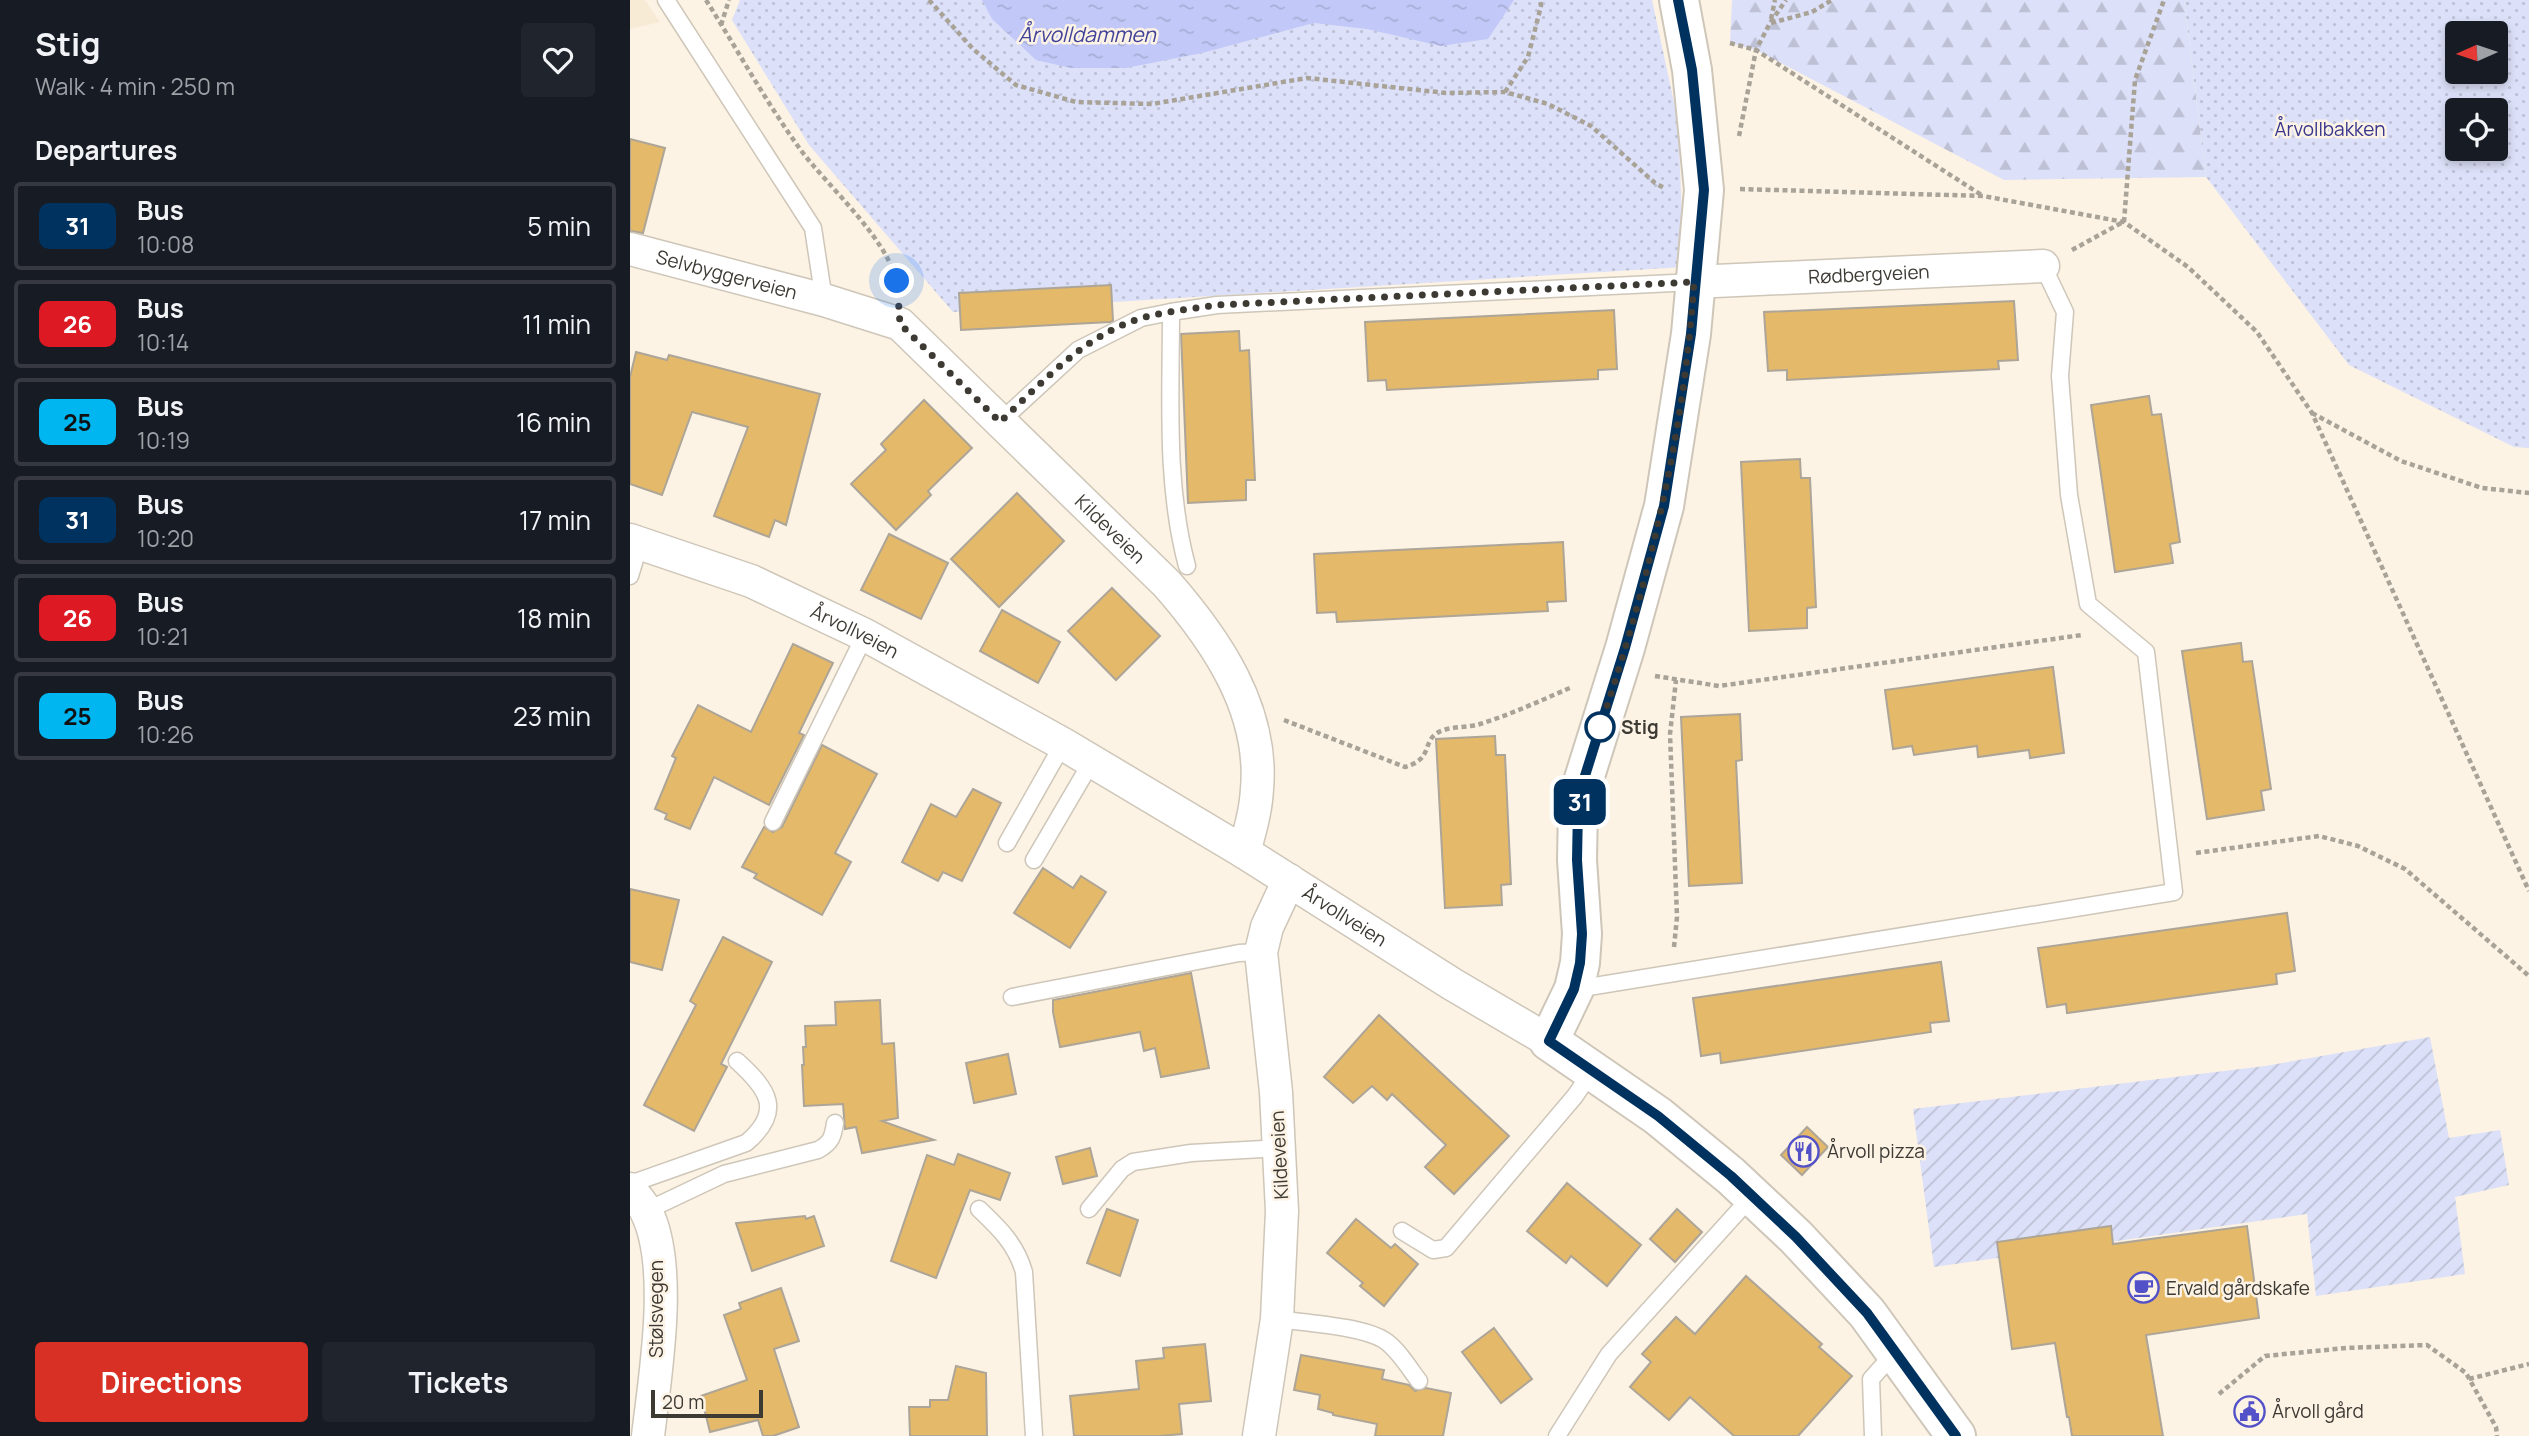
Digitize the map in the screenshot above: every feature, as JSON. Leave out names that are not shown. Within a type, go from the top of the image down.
[{"type":"street","points":[[1549,1041],[1574,989],[1580,963],[1582,934],[1577,860],[1578,808],[1666,496],[1691,334],[1704,190],[1692,70],[1679,0]]},
{"type":"street","name":"Selvbyggerveien","points":[[630,249],[824,300]]},
{"type":"street","name":"Rødbergveien","points":[[1694,282],[2042,266]]},
{"type":"street","name":"Kildeveien","points":[[824,300],[900,324],[1167,584],[1197,618],[1218,649],[1248,712],[1256,754],[1258,788],[1244,852]]},
{"type":"street","name":"Årvollveien","points":[[635,542],[751,581],[865,635],[1092,761],[1549,1041],[1658,1116],[1796,1237],[1867,1313],[1956,1436]]},
{"type":"street","name":"Kildeveien","points":[[1259,1436],[1271,1372],[1277,1319],[1282,1211],[1280,1147],[1261,952],[1267,927],[1289,880]]},
{"type":"street","name":"Stølsvegen","points":[[635,1195],[655,1236],[659,1268],[660,1307],[648,1436]]},
{"type":"lane","points":[[666,0],[813,228],[824,300]]},
{"type":"lane","points":[[1574,989],[2174,892],[2146,652],[2088,604],[2069,495],[2060,376],[2065,312],[2042,266]]},
{"type":"lane","points":[[1000,422],[1078,350],[1141,318],[1217,305],[1694,282]]},
{"type":"lane","points":[[1171,312],[1172,471],[1177,527],[1187,566]]},
{"type":"lane","points":[[630,576],[635,542]]},
{"type":"lane","points":[[773,822],[865,635]]},
{"type":"lane","points":[[1007,843],[1063,744]]},
{"type":"lane","points":[[1034,860],[1092,761]]},
{"type":"lane","points":[[1012,997],[1239,953],[1261,952]]},
{"type":"lane","points":[[635,1195],[746,1143],[757,1135],[768,1113],[767,1099],[763,1087],[737,1062]]},
{"type":"lane","points":[[1402,1231],[1433,1250],[1446,1248],[1575,1096],[1592,1071]]},
{"type":"lane","points":[[635,1195],[818,1150],[828,1145],[832,1139],[835,1123]]},
{"type":"lane","points":[[1089,1209],[1122,1169],[1133,1162],[1191,1153],[1280,1147]]},
{"type":"lane","points":[[1557,1436],[1609,1354],[1752,1196]]},
{"type":"lane","points":[[979,1209],[1004,1233],[1020,1257],[1024,1272],[1034,1436]]},
{"type":"lane","points":[[1277,1319],[1347,1329],[1383,1339],[1392,1346],[1419,1381]]},
{"type":"lane","points":[[1873,1436],[1871,1378],[1896,1351]]},
{"type":"path","points":[[706,0],[801,150],[879,244],[897,281],[900,324]]},
{"type":"path","points":[[929,0],[973,49],[1016,85],[1076,102],[1152,104],[1307,78],[1446,93],[1505,92],[1548,104],[1591,126],[1655,183],[1672,192]]},
{"type":"path","points":[[1505,92],[1528,57],[1541,0]]},
{"type":"path","points":[[1770,23],[1775,0]]},
{"type":"path","points":[[1739,138],[1756,50],[1786,0]]},
{"type":"path","points":[[1770,23],[1812,12],[1832,0]]},
{"type":"path","points":[[2124,222],[2135,80],[2164,0]]},
{"type":"path","points":[[1730,44],[1756,50],[1983,196]]},
{"type":"path","points":[[1729,189],[1983,196],[2124,222],[2188,267],[2257,332],[2312,413],[2529,891]]},
{"type":"path","points":[[2042,266],[2124,222]]},
{"type":"path","points":[[2312,413],[2401,461],[2482,488],[2529,493]]},
{"type":"path","points":[[1647,675],[1718,686],[2120,630]]},
{"type":"path","points":[[1671,974],[1677,918],[1670,734],[1676,680]]},
{"type":"path","points":[[1248,712],[1279,718],[1405,767],[1418,764],[1433,736],[1440,731],[1498,719],[1579,684]]},
{"type":"path","points":[[2171,857],[2319,836],[2358,846],[2404,869],[2529,976]]},
{"type":"path","points":[[2220,1394],[2266,1356],[2346,1348],[2427,1345],[2466,1373],[2496,1427],[2497,1436]]},
{"type":"path","points":[[2469,1379],[2529,1364]]},
{"type":"shaded area","points":[[630,0],[645,0],[660,22],[630,29]]},
{"type":"green space","points":[[740,0],[1652,0],[1678,121],[1684,267],[953,312],[809,145],[732,20]]},
{"type":"green space","points":[[1732,0],[2184,0],[2206,177],[2004,180],[1756,50],[1730,43]]},
{"type":"green space","name":"Årvollbakken","points":[[2184,0],[2529,0],[2529,448],[2514,447],[2349,365],[2206,177]]},
{"type":"green space","points":[[2430,1037],[2449,1138],[2500,1130],[2509,1185],[2455,1197],[2465,1274],[2316,1296],[2307,1214],[1934,1267],[1913,1109],[2265,1066]]},
{"type":"water","name":"Årvolldammen","points":[[982,0],[1514,0],[1488,39],[1441,46],[1367,29],[1314,23],[1202,53],[1126,68],[1071,68],[1036,60],[992,19]]},
{"type":"building","points":[[630,139],[665,148],[643,233],[630,231]]},
{"type":"building","points":[[1111,285],[1113,321],[1110,322],[961,330],[959,293]]},
{"type":"building","points":[[2014,301],[2018,360],[1998,361],[1999,369],[1787,380],[1787,370],[1768,371],[1764,312]]},
{"type":"building","points":[[1614,310],[1617,369],[1598,370],[1598,379],[1387,390],[1386,380],[1368,381],[1365,322]]},
{"type":"building","points":[[1239,331],[1240,351],[1249,350],[1255,480],[1246,480],[1246,500],[1188,503],[1181,334]]},
{"type":"building","points":[[636,352],[667,360],[669,355],[820,394],[786,525],[775,520],[769,537],[714,516],[748,427],[692,412],[662,495],[630,484],[630,377]]},
{"type":"building","points":[[2149,396],[2152,415],[2161,414],[2180,542],[2170,544],[2173,563],[2115,572],[2091,405]]},
{"type":"building","points":[[924,400],[972,448],[928,491],[931,495],[896,530],[851,484],[886,450],[881,444]]},
{"type":"building","points":[[1800,459],[1801,478],[1810,478],[1816,607],[1807,608],[1807,628],[1749,631],[1741,462]]},
{"type":"building","points":[[1017,493],[1064,541],[999,607],[951,559]]},
{"type":"building","points":[[889,534],[948,563],[921,619],[861,590]]},
{"type":"building","points":[[1563,542],[1566,601],[1547,602],[1548,611],[1337,622],[1336,612],[1317,613],[1314,554]]},
{"type":"building","points":[[1112,588],[1160,636],[1116,680],[1068,631]]},
{"type":"building","points":[[1002,610],[1060,642],[1038,683],[980,651]]},
{"type":"building","points":[[2241,643],[2243,662],[2252,661],[2271,789],[2261,791],[2264,810],[2207,819],[2182,651]]},
{"type":"building","points":[[793,644],[833,663],[799,733],[804,735],[769,805],[714,777],[690,829],[665,819],[667,814],[655,809],[676,758],[672,756],[698,705],[751,732]]},
{"type":"building","points":[[2053,667],[2064,753],[2030,758],[2029,750],[1978,757],[1977,746],[1914,755],[1912,746],[1893,749],[1885,690]]},
{"type":"building","points":[[1740,714],[1742,760],[1736,761],[1742,883],[1689,886],[1681,717]]},
{"type":"building","points":[[1495,736],[1496,755],[1505,755],[1511,884],[1501,885],[1502,905],[1445,908],[1436,739]]},
{"type":"building","points":[[822,745],[877,774],[835,853],[851,862],[822,915],[754,878],[757,874],[742,867],[764,827],[773,832],[782,827]]},
{"type":"building","points":[[973,789],[1001,803],[962,881],[943,872],[938,881],[902,862],[931,804],[956,817]]},
{"type":"building","points":[[1043,868],[1073,888],[1081,876],[1106,892],[1070,948],[1014,913]]},
{"type":"building","points":[[630,889],[679,900],[662,970],[630,962]]},
{"type":"building","points":[[2287,913],[2295,971],[2276,974],[2277,984],[2067,1013],[2066,1004],[2047,1007],[2038,948]]},
{"type":"building","points":[[723,937],[772,962],[721,1064],[727,1067],[694,1131],[644,1105],[696,1005],[690,1001]]},
{"type":"building","points":[[1941,962],[1949,1021],[1930,1023],[1931,1032],[1721,1063],[1720,1053],[1701,1056],[1693,998]]},
{"type":"building","points":[[1191,973],[1209,1068],[1161,1077],[1155,1048],[1144,1051],[1140,1032],[1060,1047],[1053,1000]]},
{"type":"building","points":[[880,1000],[882,1044],[894,1043],[898,1118],[882,1121],[934,1140],[862,1153],[856,1127],[845,1129],[843,1104],[804,1106],[802,1065],[803,1047],[806,1047],[805,1026],[836,1025],[835,1002]]},
{"type":"building","points":[[1379,1015],[1509,1136],[1454,1194],[1425,1167],[1446,1145],[1392,1094],[1387,1100],[1372,1086],[1353,1103],[1324,1077]]},
{"type":"building","points":[[1008,1054],[1016,1094],[974,1103],[966,1063]]},
{"type":"building","name":"Årvoll pizza","points":[[1807,1127],[1828,1147],[1802,1175],[1781,1155]]},
{"type":"building","points":[[1090,1148],[1097,1176],[1063,1184],[1056,1157]]},
{"type":"building","points":[[958,1154],[1010,1173],[1000,1200],[970,1190],[936,1278],[891,1261],[927,1155],[954,1165]]},
{"type":"building","points":[[1567,1183],[1641,1245],[1607,1286],[1571,1256],[1566,1263],[1527,1231]]},
{"type":"building","points":[[1107,1209],[1138,1220],[1120,1276],[1087,1263]]},
{"type":"building","points":[[1677,1209],[1702,1232],[1675,1262],[1650,1239]]},
{"type":"building","points":[[805,1216],[806,1219],[814,1216],[824,1246],[752,1271],[736,1223]]},
{"type":"building","points":[[1356,1219],[1391,1248],[1395,1244],[1418,1264],[1384,1306],[1360,1286],[1363,1283],[1327,1253]]},
{"type":"building","points":[[2111,1226],[2113,1244],[2247,1226],[2259,1318],[2146,1335],[2163,1436],[2072,1436],[2055,1343],[2012,1349],[1997,1242]]},
{"type":"building","points":[[1746,1276],[1822,1344],[1819,1347],[1852,1376],[1798,1436],[1734,1436],[1690,1397],[1669,1420],[1630,1387],[1651,1362],[1642,1354],[1676,1317],[1695,1334]]},
{"type":"building","points":[[781,1288],[799,1341],[774,1349],[799,1427],[773,1436],[763,1436],[758,1420],[710,1432],[701,1396],[747,1380],[724,1315],[741,1309],[739,1303]]},
{"type":"building","points":[[1494,1328],[1532,1379],[1501,1403],[1462,1352]]},
{"type":"building","points":[[1205,1344],[1211,1401],[1179,1404],[1182,1434],[1074,1436],[1070,1396],[1139,1389],[1136,1361],[1164,1358],[1163,1348]]},
{"type":"building","points":[[1301,1355],[1384,1370],[1382,1379],[1409,1385],[1415,1391],[1426,1388],[1451,1393],[1443,1436],[1375,1436],[1377,1424],[1333,1415],[1318,1409],[1320,1395],[1294,1390]]},
{"type":"building","points":[[956,1366],[986,1373],[987,1436],[910,1436],[909,1407],[930,1407],[930,1400],[948,1400]]},
{"type":"bus line","name":"31","points":[[1678,0],[1692,70],[1704,190],[1691,334],[1664,506],[1625,648],[1584,779],[1578,808],[1577,860],[1582,934],[1580,963],[1574,989],[1549,1041],[1658,1116],[1731,1176],[1796,1237],[1867,1313],[1956,1436]]},
{"type":"place","name":"Stig","points":[[1600,727]]},
{"type":"place","name":"Årvoll pizza","points":[[1804,1151]]},
{"type":"place","name":"Ervald gårdskafe","points":[[2143,1288]]},
{"type":"place","name":"Årvoll gård","points":[[2249,1411]]},
{"type":"route","points":[[897,281],[900,324],[1000,422],[1078,350],[1141,318],[1217,305],[1694,282],[1691,334],[1664,506],[1600,727]]}]
